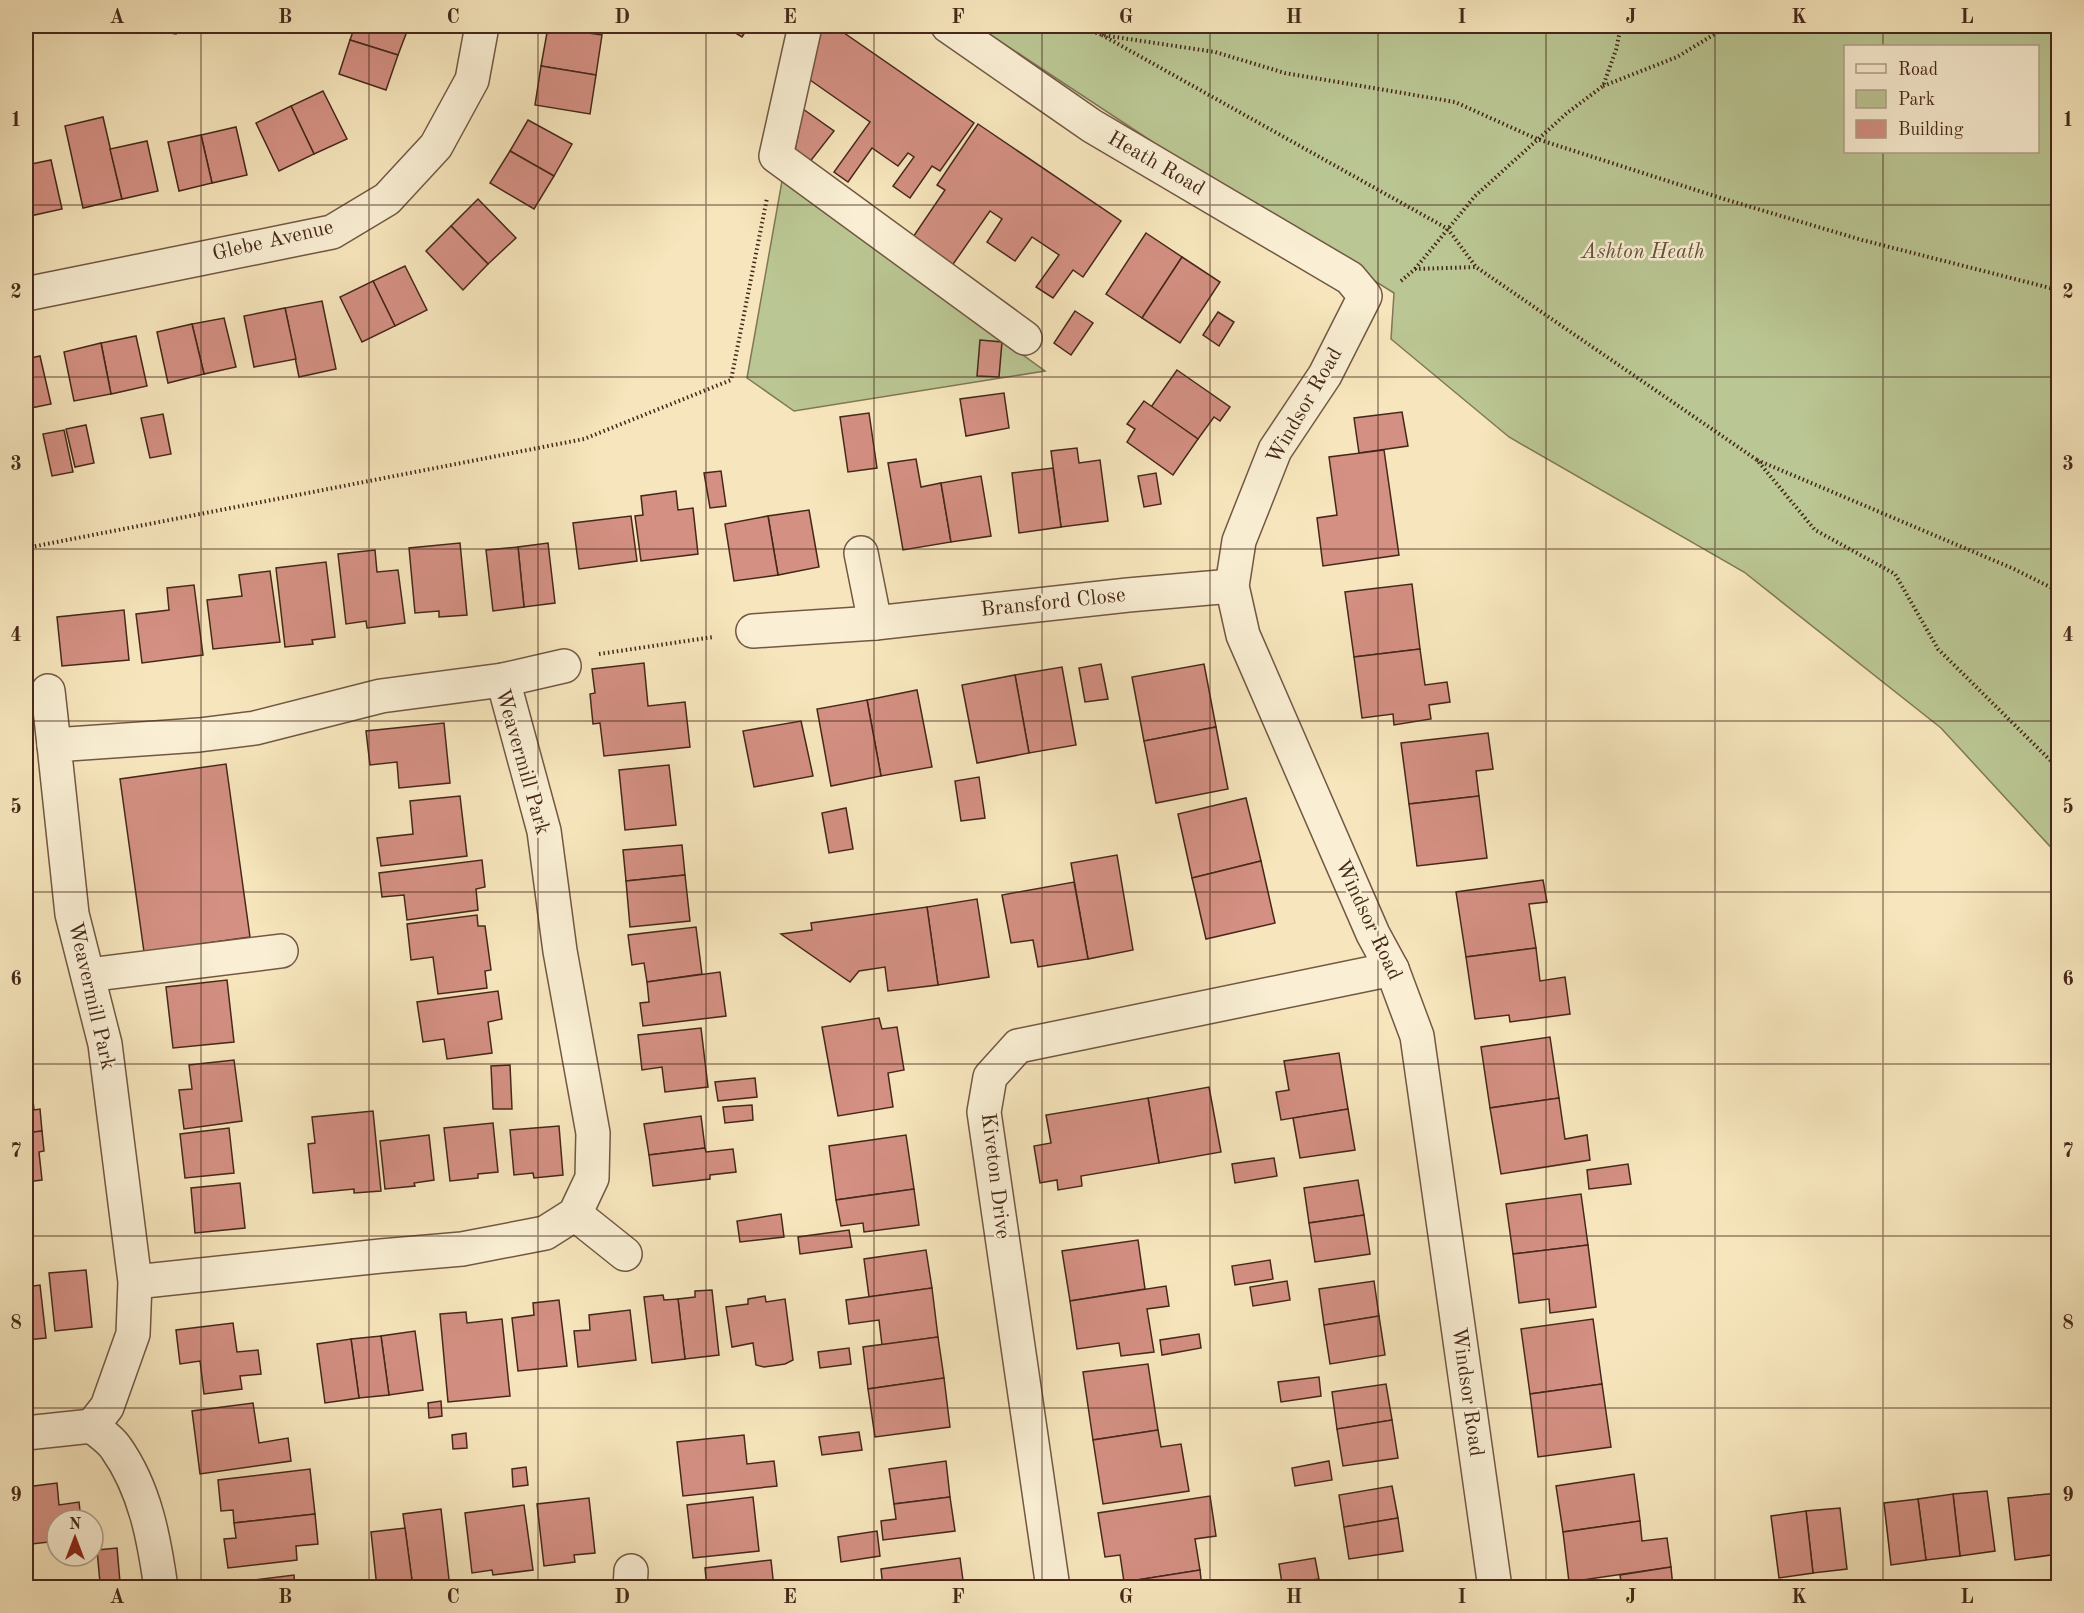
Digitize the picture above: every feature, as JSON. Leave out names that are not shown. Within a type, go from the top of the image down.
[{"type":"street","name":"Glebe Avenue","points":[[26,294],[332,232],[387,199],[436,146],[472,80],[482,26]]},
{"type":"street","points":[[805,26],[776,156],[1025,338]]},
{"type":"street","name":"Heath Road","points":[[948,26],[1092,126],[1350,278],[1365,296]]},
{"type":"street","name":"Windsor Road","points":[[1365,296],[1325,375],[1275,450],[1239,541],[1232,586],[1243,635],[1373,934],[1392,969],[1417,1036],[1495,1587]]},
{"type":"street","points":[[861,553],[875,623]]},
{"type":"street","name":"Bransford Close","points":[[753,631],[875,623],[1232,586]]},
{"type":"street","points":[[504,680],[564,666]]},
{"type":"street","name":"Weavermill Park","points":[[54,745],[199,735],[255,728],[381,696],[504,680],[544,831],[560,951],[593,1133],[592,1178],[575,1214]]},
{"type":"street","name":"Weavermill Park","points":[[48,691],[72,914],[105,1044],[135,1282],[133,1334],[107,1407],[92,1426]]},
{"type":"street","points":[[88,975],[281,951]]},
{"type":"street","name":"Kiveton Drive","points":[[1053,1587],[984,1112],[990,1077],[1018,1046],[1392,969]]},
{"type":"street","points":[[135,1282],[462,1249],[545,1233],[575,1214],[625,1254]]},
{"type":"street","points":[[26,1433],[92,1426],[115,1446],[140,1491],[155,1542],[161,1587]]},
{"type":"path","points":[[1079,26],[1102,35],[1448,229],[1476,267],[1757,460],[2003,565],[2058,591]]},
{"type":"path","points":[[1603,86],[1616,50],[1621,26]]},
{"type":"path","points":[[1365,296],[1399,284],[1415,269],[1475,196],[1567,113],[1603,86],[1677,57],[1728,26]]},
{"type":"path","points":[[1102,35],[1215,52],[1285,73],[1455,102],[1537,139],[1862,240],[2058,290]]},
{"type":"path","points":[[26,548],[584,440],[731,380],[776,156]]},
{"type":"path","points":[[1415,269],[1476,267]]},
{"type":"path","points":[[1757,460],[1815,530],[1895,574],[1938,649],[2058,768]]},
{"type":"path","points":[[564,666],[598,654],[753,631]]},
{"type":"green space","name":"Ashton Heath","points":[[977,26],[2058,26],[2058,855],[1941,728],[1744,572],[1509,437],[1391,339],[1394,293],[1177,158]]},
{"type":"green space","points":[[782,181],[1045,371],[794,411],[747,378]]},
{"type":"building","points":[[142,26],[177,26],[176,34],[141,29]]},
{"type":"building","points":[[355,26],[409,26],[398,55],[350,40]]},
{"type":"building","points":[[728,26],[749,26],[742,37],[727,28]]},
{"type":"building","points":[[818,26],[834,26],[974,123],[940,171],[932,166],[910,198],[893,186],[914,157],[908,153],[898,166],[872,148],[848,182],[834,172],[870,122],[810,80]]},
{"type":"building","points":[[548,27],[602,35],[596,75],[541,66]]},
{"type":"building","points":[[350,40],[398,55],[386,90],[339,74]]},
{"type":"building","points":[[541,66],[596,75],[590,114],[535,105]]},
{"type":"building","points":[[323,91],[347,139],[314,154],[291,106]]},
{"type":"building","points":[[291,106],[314,154],[279,171],[256,123]]},
{"type":"building","points":[[803,109],[834,131],[805,168],[793,160]]},
{"type":"building","points":[[103,117],[122,199],[83,208],[65,126]]},
{"type":"building","points":[[528,120],[572,144],[554,176],[510,151]]},
{"type":"building","points":[[978,124],[1121,221],[1083,277],[1073,270],[1053,298],[1036,287],[1059,255],[1032,237],[1015,261],[987,242],[1002,219],[990,211],[949,270],[909,243],[945,190],[937,185]]},
{"type":"building","points":[[236,127],[247,175],[212,183],[201,135]]},
{"type":"building","points":[[201,135],[212,183],[179,191],[168,142]]},
{"type":"building","points":[[147,141],[158,191],[122,199],[110,149]]},
{"type":"building","points":[[510,151],[554,176],[534,209],[490,183]]},
{"type":"building","points":[[51,160],[62,209],[30,216],[26,197],[26,165]]},
{"type":"building","points":[[478,199],[516,238],[488,264],[451,226]]},
{"type":"building","points":[[451,226],[488,264],[463,290],[426,251]]},
{"type":"building","points":[[1146,233],[1182,257],[1142,318],[1106,294]]},
{"type":"building","points":[[1182,257],[1220,282],[1180,343],[1142,318]]},
{"type":"building","points":[[405,266],[427,310],[395,326],[373,281]]},
{"type":"building","points":[[373,281],[395,326],[362,342],[340,297]]},
{"type":"building","points":[[322,301],[336,369],[299,377],[285,308]]},
{"type":"building","points":[[285,308],[296,359],[254,367],[244,316]]},
{"type":"building","points":[[1075,311],[1093,323],[1071,355],[1054,343]]},
{"type":"building","points":[[1218,312],[1234,322],[1219,346],[1203,335]]},
{"type":"building","points":[[224,318],[236,367],[204,374],[192,324]]},
{"type":"building","points":[[192,324],[204,374],[168,383],[157,332]]},
{"type":"building","points":[[136,336],[147,386],[111,394],[101,343]]},
{"type":"building","points":[[980,340],[1002,342],[999,377],[977,376]]},
{"type":"building","points":[[101,343],[111,394],[74,401],[64,352]]},
{"type":"building","points":[[40,356],[51,404],[26,409],[26,359]]},
{"type":"building","points":[[1177,370],[1230,407],[1220,421],[1214,417],[1198,439],[1151,407]]},
{"type":"building","points":[[1004,393],[1009,428],[966,436],[960,399]]},
{"type":"building","points":[[1144,401],[1198,439],[1173,475],[1127,442],[1135,429],[1127,424]]},
{"type":"building","points":[[1402,412],[1408,446],[1359,453],[1354,418]]},
{"type":"building","points":[[869,413],[877,468],[848,472],[840,417]]},
{"type":"building","points":[[163,414],[171,454],[150,458],[141,418]]},
{"type":"building","points":[[86,425],[94,463],[75,467],[66,429]]},
{"type":"building","points":[[64,430],[73,472],[52,476],[43,434]]},
{"type":"building","points":[[1077,448],[1079,463],[1100,460],[1108,521],[1061,527],[1051,451]]},
{"type":"building","points":[[1384,450],[1399,555],[1323,566],[1317,518],[1337,515],[1329,457]]},
{"type":"building","points":[[916,459],[921,487],[941,483],[951,542],[903,550],[888,463]]},
{"type":"building","points":[[1053,468],[1061,527],[1019,533],[1012,473]]},
{"type":"building","points":[[721,471],[726,506],[710,508],[704,473]]},
{"type":"building","points":[[1156,473],[1161,504],[1144,507],[1138,476]]},
{"type":"building","points":[[981,476],[991,536],[951,542],[941,483]]},
{"type":"building","points":[[676,491],[678,510],[693,508],[698,554],[641,561],[635,516],[643,515],[641,496]]},
{"type":"building","points":[[809,510],[819,567],[778,575],[768,516]]},
{"type":"building","points":[[631,516],[637,561],[579,569],[573,523]]},
{"type":"building","points":[[768,516],[778,575],[734,581],[725,524]]},
{"type":"building","points":[[460,543],[467,615],[439,617],[439,611],[415,613],[409,548]]},
{"type":"building","points":[[548,543],[555,603],[524,607],[518,547]]},
{"type":"building","points":[[518,547],[524,607],[493,611],[486,550]]},
{"type":"building","points":[[375,550],[377,572],[398,570],[405,623],[367,628],[366,621],[346,624],[338,554]]},
{"type":"building","points":[[326,562],[335,637],[312,640],[313,644],[285,647],[276,568]]},
{"type":"building","points":[[270,571],[280,642],[213,649],[207,600],[242,596],[239,575]]},
{"type":"building","points":[[1412,584],[1420,649],[1354,657],[1345,592]]},
{"type":"building","points":[[194,585],[203,655],[142,663],[136,614],[169,610],[167,588]]},
{"type":"building","points":[[124,610],[129,660],[62,666],[57,617]]},
{"type":"building","points":[[1420,649],[1425,685],[1447,682],[1450,702],[1429,705],[1431,719],[1394,725],[1393,714],[1362,718],[1354,657]]},
{"type":"building","points":[[644,663],[648,706],[685,702],[690,747],[604,756],[600,723],[593,724],[590,694],[595,693],[592,669]]},
{"type":"building","points":[[1101,664],[1108,699],[1085,702],[1079,668]]},
{"type":"building","points":[[1204,664],[1216,727],[1144,741],[1132,677]]},
{"type":"building","points":[[1062,667],[1076,745],[1029,753],[1015,675]]},
{"type":"building","points":[[1015,675],[1029,753],[977,763],[962,685]]},
{"type":"building","points":[[917,690],[932,767],[881,776],[867,700]]},
{"type":"building","points":[[867,700],[881,776],[831,786],[817,709]]},
{"type":"building","points":[[801,721],[813,776],[754,787],[743,731]]},
{"type":"building","points":[[444,723],[450,783],[399,788],[397,762],[370,765],[366,731]]},
{"type":"building","points":[[1216,727],[1228,789],[1156,803],[1144,741]]},
{"type":"building","points":[[1488,733],[1493,769],[1476,771],[1479,796],[1409,804],[1401,743]]},
{"type":"building","points":[[226,764],[250,937],[144,952],[120,779]]},
{"type":"building","points":[[669,765],[676,825],[625,830],[619,770]]},
{"type":"building","points":[[979,777],[985,818],[961,821],[955,781]]},
{"type":"building","points":[[460,796],[467,856],[381,866],[377,838],[413,834],[410,801]]},
{"type":"building","points":[[1479,796],[1487,858],[1417,866],[1409,804]]},
{"type":"building","points":[[1246,798],[1261,861],[1192,878],[1178,814]]},
{"type":"building","points":[[846,808],[853,849],[829,853],[822,813]]},
{"type":"building","points":[[682,845],[685,875],[626,881],[623,850]]},
{"type":"building","points":[[1117,855],[1133,950],[1088,959],[1071,863]]},
{"type":"building","points":[[482,860],[485,887],[476,889],[478,910],[407,920],[404,895],[382,897],[379,873]]},
{"type":"building","points":[[1261,861],[1275,923],[1206,939],[1192,878]]},
{"type":"building","points":[[685,875],[690,921],[630,927],[626,881]]},
{"type":"building","points":[[1543,880],[1547,902],[1529,904],[1536,948],[1466,957],[1456,892]]},
{"type":"building","points":[[1074,882],[1088,959],[1038,967],[1033,940],[1011,943],[1002,895]]},
{"type":"building","points":[[977,899],[989,977],[938,985],[927,907]]},
{"type":"building","points":[[927,907],[938,985],[888,991],[885,967],[859,971],[850,982],[781,934],[812,930],[811,923]]},
{"type":"building","points":[[477,915],[478,926],[485,926],[491,970],[485,971],[487,988],[438,994],[433,957],[411,960],[407,924]]},
{"type":"building","points":[[696,927],[702,974],[647,982],[644,963],[632,965],[628,935]]},
{"type":"building","points":[[1536,948],[1540,981],[1565,977],[1570,1014],[1510,1022],[1509,1015],[1475,1019],[1466,957]]},
{"type":"building","points":[[720,972],[726,1016],[643,1026],[640,1003],[649,1002],[647,982]]},
{"type":"building","points":[[227,980],[234,1042],[173,1048],[166,987]]},
{"type":"building","points":[[498,991],[502,1019],[488,1022],[492,1053],[447,1059],[444,1039],[423,1042],[417,1002]]},
{"type":"building","points":[[879,1018],[882,1029],[897,1027],[904,1070],[888,1073],[893,1107],[838,1116],[822,1027]]},
{"type":"building","points":[[701,1028],[708,1087],[665,1092],[662,1067],[642,1070],[638,1035]]},
{"type":"building","points":[[1550,1037],[1559,1098],[1490,1108],[1481,1047]]},
{"type":"building","points":[[1339,1053],[1348,1109],[1281,1120],[1276,1092],[1289,1090],[1284,1061]]},
{"type":"building","points":[[234,1060],[242,1121],[184,1129],[179,1090],[192,1089],[189,1065]]},
{"type":"building","points":[[510,1065],[512,1109],[493,1109],[491,1066]]},
{"type":"building","points":[[755,1078],[757,1097],[718,1101],[715,1082]]},
{"type":"building","points":[[31,1082],[34,1110],[40,1109],[42,1131],[26,1133],[26,1083]]},
{"type":"building","points":[[1209,1087],[1221,1152],[1159,1163],[1148,1098]]},
{"type":"building","points":[[1148,1098],[1159,1163],[1081,1176],[1082,1186],[1058,1190],[1057,1180],[1040,1183],[1034,1146],[1051,1143],[1046,1115]]},
{"type":"building","points":[[1559,1098],[1565,1139],[1587,1135],[1590,1160],[1501,1174],[1490,1108]]},
{"type":"building","points":[[752,1105],[753,1120],[725,1123],[723,1107]]},
{"type":"building","points":[[1348,1109],[1355,1150],[1300,1158],[1293,1118]]},
{"type":"building","points":[[373,1111],[381,1191],[354,1193],[354,1189],[313,1193],[308,1144],[315,1143],[312,1117]]},
{"type":"building","points":[[701,1116],[705,1148],[649,1155],[644,1124]]},
{"type":"building","points":[[493,1123],[498,1172],[478,1174],[478,1178],[450,1181],[444,1128]]},
{"type":"building","points":[[559,1126],[563,1175],[534,1178],[533,1173],[514,1175],[510,1130]]},
{"type":"building","points":[[229,1128],[234,1173],[185,1178],[180,1134]]},
{"type":"building","points":[[42,1131],[44,1151],[39,1152],[42,1180],[26,1182],[26,1133]]},
{"type":"building","points":[[429,1135],[434,1180],[414,1183],[415,1186],[385,1189],[380,1141]]},
{"type":"building","points":[[906,1135],[914,1189],[836,1200],[829,1146]]},
{"type":"building","points":[[705,1148],[706,1152],[733,1149],[736,1172],[710,1175],[710,1179],[653,1186],[649,1155]]},
{"type":"building","points":[[1274,1158],[1277,1176],[1235,1183],[1232,1164]]},
{"type":"building","points":[[1628,1164],[1631,1184],[1589,1189],[1587,1170]]},
{"type":"building","points":[[1358,1180],[1364,1215],[1309,1223],[1304,1188]]},
{"type":"building","points":[[240,1183],[245,1228],[195,1233],[191,1188]]},
{"type":"building","points":[[914,1189],[919,1225],[864,1232],[863,1223],[841,1226],[836,1200]]},
{"type":"building","points":[[1581,1194],[1588,1245],[1513,1254],[1506,1204]]},
{"type":"building","points":[[781,1214],[784,1237],[740,1242],[737,1221]]},
{"type":"building","points":[[1364,1215],[1370,1254],[1315,1262],[1309,1223]]},
{"type":"building","points":[[849,1230],[852,1247],[800,1254],[798,1237]]},
{"type":"building","points":[[1138,1240],[1145,1289],[1070,1301],[1062,1251]]},
{"type":"building","points":[[1588,1245],[1596,1307],[1550,1313],[1549,1299],[1519,1303],[1513,1254]]},
{"type":"building","points":[[926,1250],[932,1288],[869,1297],[864,1259]]},
{"type":"building","points":[[1270,1260],[1273,1279],[1235,1285],[1232,1266]]},
{"type":"building","points":[[86,1270],[92,1327],[55,1331],[49,1273]]},
{"type":"building","points":[[1287,1281],[1290,1300],[1253,1306],[1250,1287]]},
{"type":"building","points":[[1374,1281],[1379,1316],[1324,1325],[1319,1289]]},
{"type":"building","points":[[40,1285],[46,1338],[26,1340],[26,1287]]},
{"type":"building","points":[[1166,1286],[1169,1306],[1147,1309],[1154,1352],[1121,1356],[1119,1343],[1077,1349],[1070,1301]]},
{"type":"building","points":[[932,1288],[938,1337],[882,1345],[879,1320],[849,1324],[846,1300]]},
{"type":"building","points":[[712,1290],[719,1355],[685,1359],[678,1299],[695,1297],[695,1291]]},
{"type":"building","points":[[663,1295],[664,1300],[678,1299],[685,1359],[652,1363],[644,1297]]},
{"type":"building","points":[[765,1296],[766,1302],[785,1299],[793,1360],[785,1364],[764,1367],[756,1365],[753,1343],[732,1347],[726,1307],[748,1304],[748,1299]]},
{"type":"building","points":[[559,1300],[567,1366],[518,1371],[512,1318],[534,1315],[533,1303]]},
{"type":"building","points":[[630,1310],[636,1360],[578,1367],[574,1331],[590,1330],[589,1315]]},
{"type":"building","points":[[466,1312],[467,1323],[502,1319],[510,1396],[448,1402],[440,1314]]},
{"type":"building","points":[[1379,1316],[1385,1355],[1330,1364],[1324,1325]]},
{"type":"building","points":[[1593,1319],[1602,1384],[1530,1394],[1521,1329]]},
{"type":"building","points":[[233,1323],[237,1352],[258,1350],[261,1374],[240,1376],[242,1389],[204,1394],[200,1361],[180,1364],[176,1330]]},
{"type":"building","points":[[415,1331],[423,1390],[389,1395],[381,1336]]},
{"type":"building","points":[[1199,1334],[1201,1348],[1162,1355],[1160,1340]]},
{"type":"building","points":[[381,1336],[389,1395],[359,1398],[351,1339]]},
{"type":"building","points":[[938,1337],[944,1378],[868,1389],[863,1347]]},
{"type":"building","points":[[351,1339],[359,1398],[325,1403],[317,1344]]},
{"type":"building","points":[[849,1348],[851,1364],[820,1368],[818,1352]]},
{"type":"building","points":[[1148,1364],[1158,1430],[1093,1440],[1083,1372]]},
{"type":"building","points":[[1319,1377],[1321,1396],[1281,1402],[1278,1382]]},
{"type":"building","points":[[944,1378],[950,1427],[875,1437],[868,1389]]},
{"type":"building","points":[[1386,1384],[1392,1420],[1337,1429],[1332,1392]]},
{"type":"building","points":[[1602,1384],[1611,1447],[1538,1457],[1530,1394]]},
{"type":"building","points":[[441,1401],[442,1416],[429,1418],[428,1403]]},
{"type":"building","points":[[253,1403],[259,1443],[288,1438],[291,1461],[200,1474],[192,1411]]},
{"type":"building","points":[[1392,1420],[1398,1458],[1343,1466],[1337,1429]]},
{"type":"building","points":[[1158,1430],[1161,1447],[1181,1444],[1189,1491],[1103,1504],[1093,1440]]},
{"type":"building","points":[[859,1432],[862,1450],[822,1455],[819,1437]]},
{"type":"building","points":[[466,1433],[467,1448],[453,1449],[452,1435]]},
{"type":"building","points":[[744,1435],[747,1464],[774,1461],[777,1486],[683,1496],[677,1442]]},
{"type":"building","points":[[946,1461],[950,1497],[894,1504],[889,1469]]},
{"type":"building","points":[[1329,1461],[1332,1480],[1295,1486],[1292,1468]]},
{"type":"building","points":[[526,1467],[528,1485],[513,1487],[512,1469]]},
{"type":"building","points":[[310,1469],[315,1514],[234,1523],[233,1510],[221,1511],[218,1480]]},
{"type":"building","points":[[1634,1474],[1640,1521],[1563,1532],[1556,1486]]},
{"type":"building","points":[[57,1483],[59,1505],[79,1502],[80,1508],[45,1508],[45,1542],[32,1544],[26,1487]]},
{"type":"building","points":[[1392,1486],[1398,1518],[1344,1527],[1339,1495]]},
{"type":"building","points":[[1987,1491],[1995,1551],[1960,1556],[1953,1494]]},
{"type":"building","points":[[2058,1493],[2058,1554],[2015,1560],[2008,1498]]},
{"type":"building","points":[[1953,1494],[1960,1556],[1926,1560],[1918,1499]]},
{"type":"building","points":[[1210,1496],[1216,1536],[1195,1539],[1200,1570],[1124,1582],[1120,1555],[1105,1557],[1098,1513]]},
{"type":"building","points":[[753,1497],[759,1551],[693,1558],[687,1505]]},
{"type":"building","points":[[950,1497],[955,1531],[883,1540],[881,1521],[896,1519],[894,1504]]},
{"type":"building","points":[[589,1498],[595,1553],[574,1555],[575,1562],[544,1566],[537,1504]]},
{"type":"building","points":[[1918,1499],[1926,1560],[1891,1565],[1884,1503]]},
{"type":"building","points":[[524,1505],[533,1570],[493,1575],[492,1570],[472,1573],[465,1513]]},
{"type":"building","points":[[1840,1508],[1847,1569],[1813,1573],[1806,1511]]},
{"type":"building","points":[[441,1509],[450,1588],[413,1588],[403,1514]]},
{"type":"building","points":[[1806,1511],[1813,1573],[1779,1578],[1771,1516]]},
{"type":"building","points":[[315,1514],[318,1544],[296,1546],[297,1560],[228,1568],[224,1539],[236,1538],[234,1523]]},
{"type":"building","points":[[1398,1518],[1403,1551],[1349,1559],[1344,1527]]},
{"type":"building","points":[[1640,1521],[1642,1541],[1667,1538],[1671,1567],[1569,1582],[1563,1532]]},
{"type":"building","points":[[405,1528],[413,1588],[377,1588],[371,1532]]},
{"type":"building","points":[[877,1531],[880,1556],[841,1562],[838,1537]]},
{"type":"building","points":[[117,1548],[120,1582],[100,1583],[99,1568],[105,1568],[105,1549]]},
{"type":"building","points":[[960,1558],[964,1588],[883,1588],[881,1569]]},
{"type":"building","points":[[1315,1558],[1319,1579],[1282,1584],[1279,1564]]},
{"type":"building","points":[[771,1560],[774,1588],[707,1588],[705,1568]]},
{"type":"building","points":[[1671,1567],[1673,1588],[1622,1588],[1620,1575]]},
{"type":"building","points":[[1200,1570],[1202,1588],[1125,1588],[1124,1582]]},
{"type":"building","points":[[294,1575],[295,1588],[231,1588],[230,1583]]}]
